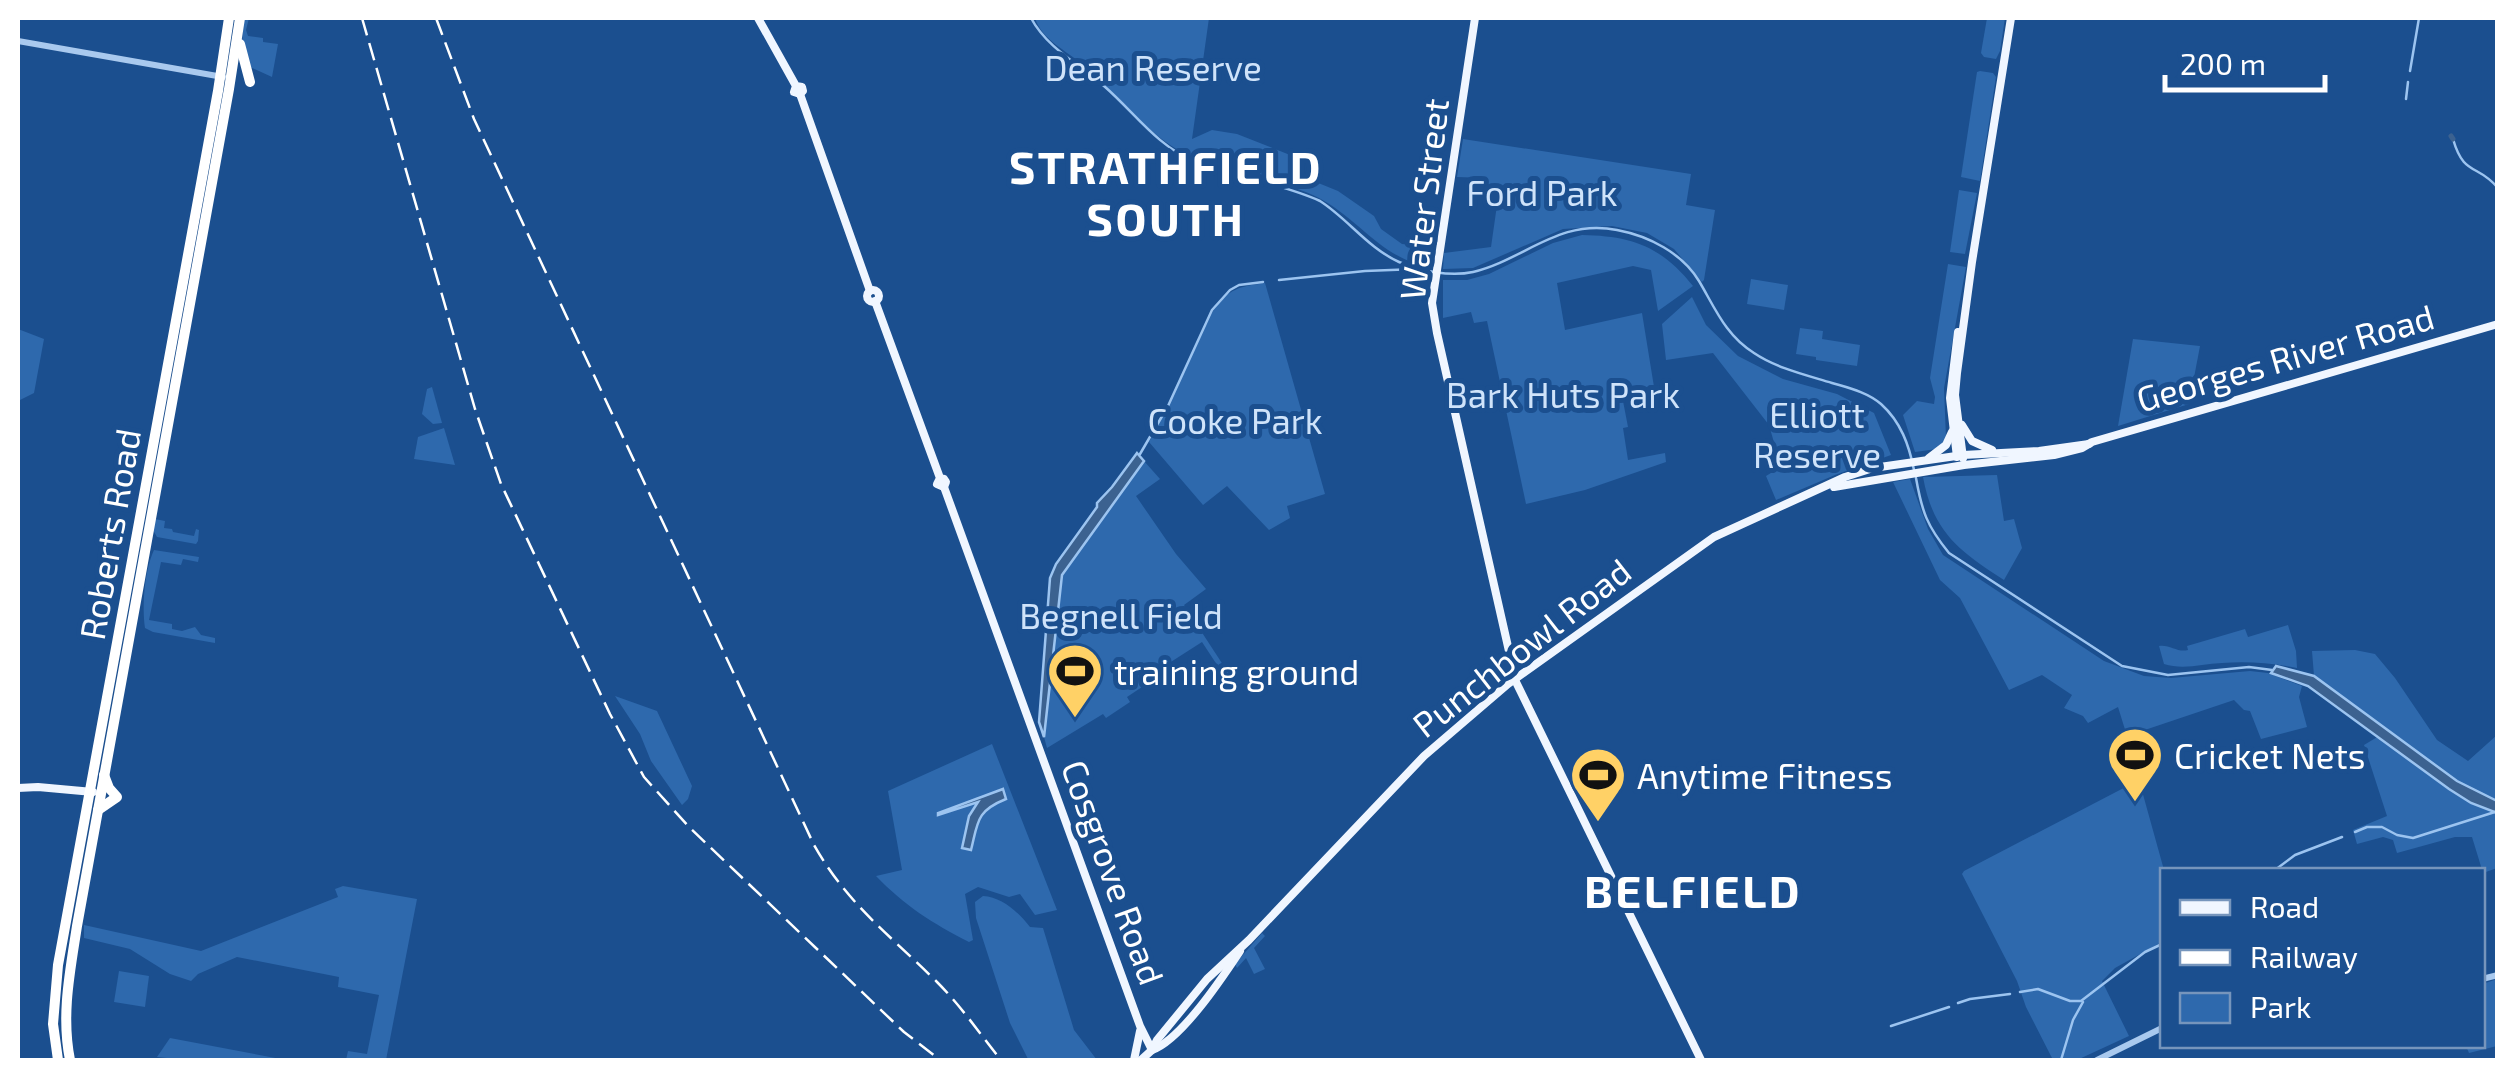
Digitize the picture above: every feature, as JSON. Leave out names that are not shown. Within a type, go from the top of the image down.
[{"type":"highway","name":"Roberts Road","points":[[70,1060],[65,1028],[66,991],[98,811],[93,796],[104,774],[226,78],[229,18]]},
{"type":"highway","name":"Roberts Road","points":[[58,1060],[53,1024],[55,988],[240,18]]},
{"type":"highway","points":[[238,33],[250,82]]},
{"type":"highway","points":[[98,811],[116,797],[104,774]]},
{"type":"main road","name":"Cosgrove Road","points":[[758,18],[798,90],[870,290],[879,293],[875,301],[1152,1050]]},
{"type":"main road","name":"Water Street","points":[[1475,18],[1432,308],[1437,333],[1515,678],[1701,1060]]},
{"type":"main road","points":[[1959,460],[1957,373],[2011,18]]},
{"type":"main road","points":[[1959,460],[1951,378],[1972,262]]},
{"type":"main road","name":"Georges River Road","points":[[1959,460],[2089,444],[2498,324]]},
{"type":"main road","points":[[1958,416],[1972,440],[2004,452]]},
{"type":"main road","points":[[1923,460],[1946,445],[1953,427]]},
{"type":"main road","name":"Georges River Road","points":[[1959,460],[2054,455],[2089,444]]},
{"type":"main road","name":"Punchbowl Road","points":[[1820,490],[1923,472],[1959,460]]},
{"type":"main road","name":"Punchbowl Road","points":[[1137,1060],[1152,1050],[1207,978],[1249,940],[1424,756],[1515,678],[1719,534],[1857,473],[1906,462],[1959,460]]},
{"type":"main road","points":[[18,788],[38,786],[93,796]]},
{"type":"main road","points":[[1137,1060],[1140,1026]]},
{"type":"street","points":[[18,41],[226,78]]},
{"type":"street","points":[[2098,1060],[2160,1029]]},
{"type":"green space","points":[[244,18],[249,18],[248,36],[278,44],[272,77],[250,67],[242,43]]},
{"type":"green space","name":"Dean Reserve","points":[[1035,18],[1209,18],[1192,139],[1212,130],[1237,134],[1290,155],[1306,178],[1338,191],[1374,216],[1381,229],[1402,244],[1431,247],[1428,267],[1396,255],[1319,198],[1202,162],[1172,146],[1049,39]]},
{"type":"green space","points":[[1987,18],[2005,18],[1996,59],[1981,53]]},
{"type":"green space","points":[[1980,71],[1996,77],[1980,181],[1961,177]]},
{"type":"green space","name":"Ford Park","points":[[1463,139],[1691,174],[1686,205],[1715,210],[1704,280],[1674,249],[1647,233],[1612,226],[1563,229],[1473,268],[1443,269],[1444,253],[1491,247],[1499,191],[1487,189],[1487,178],[1457,177]]},
{"type":"green space","points":[[1959,190],[1977,193],[1965,254],[1950,252]]},
{"type":"green space","name":"Bark Huts Park","points":[[1582,235],[1644,246],[1669,261],[1693,286],[1658,311],[1651,270],[1633,266],[1557,283],[1565,330],[1642,313],[1655,393],[1623,401],[1628,460],[1665,453],[1666,462],[1585,490],[1526,504],[1487,321],[1474,323],[1471,312],[1443,318],[1443,280],[1467,280],[1489,274],[1553,243]]},
{"type":"green space","points":[[1948,264],[1966,267],[1944,388],[1946,438],[1937,449],[1915,452],[1903,415],[1917,401],[1934,404],[1930,378]]},
{"type":"green space","points":[[1751,279],[1788,285],[1784,310],[1747,304]]},
{"type":"green space","name":"Cooke Park","points":[[1265,283],[1325,494],[1287,506],[1290,518],[1269,530],[1227,486],[1203,505],[1149,442],[1213,311],[1235,290]]},
{"type":"green space","name":"Elliott Reserve","points":[[1692,297],[1706,325],[1738,356],[1783,379],[1837,394],[1874,413],[1891,455],[1776,500],[1766,476],[1781,467],[1769,425],[1713,353],[1666,360],[1662,324]]},
{"type":"green space","points":[[1800,328],[1823,331],[1822,339],[1860,345],[1857,366],[1796,354]]},
{"type":"green space","points":[[18,329],[44,339],[34,393],[18,401]]},
{"type":"green space","points":[[2133,339],[2200,346],[2189,404],[2118,426]]},
{"type":"green space","points":[[432,387],[442,423],[433,424],[422,414],[427,389]]},
{"type":"green space","points":[[444,428],[455,465],[414,459],[418,437]]},
{"type":"green space","name":"Begnell Field","points":[[1144,461],[1160,479],[1136,496],[1206,589],[1184,605],[1229,674],[1225,677],[1202,642],[1152,674],[1154,679],[1127,697],[1130,702],[1047,748],[1044,737],[1062,575]]},
{"type":"green space","points":[[1997,475],[2004,521],[2014,519],[2022,548],[2004,580],[1950,538],[1934,512],[1923,477]]},
{"type":"green space","points":[[1910,479],[1928,529],[1943,555],[2104,661],[2144,676],[2171,678],[2268,673],[2302,686],[2299,697],[2307,727],[2261,739],[2250,711],[2234,700],[2127,736],[2118,707],[2088,723],[2083,716],[2064,708],[2072,695],[2042,675],[2009,690],[1960,598],[1940,580],[1893,482]]},
{"type":"green space","points":[[155,519],[165,521],[164,528],[173,532],[194,536],[199,530],[198,541],[196,544],[157,537],[153,530]]},
{"type":"green space","points":[[154,550],[199,557],[198,562],[183,559],[181,565],[161,562],[149,620],[172,624],[172,629],[182,631],[195,627],[201,635],[215,638],[215,643],[145,628],[145,589]]},
{"type":"green space","points":[[2288,625],[2297,668],[2250,662],[2171,666],[2164,664],[2159,646],[2184,651],[2187,646],[2245,629],[2248,637]]},
{"type":"green space","points":[[2355,650],[2375,654],[2437,740],[2468,761],[2497,735],[2497,801],[2457,781],[2314,676],[2312,651]]},
{"type":"green space","points":[[615,696],[657,711],[692,786],[682,805],[651,761],[640,734]]},
{"type":"green space","points":[[2379,736],[2471,803],[2497,813],[2497,868],[2485,872],[2481,868],[2472,837],[2455,837],[2397,853],[2393,840],[2383,837],[2357,844],[2353,830],[2387,816],[2364,745]]},
{"type":"green space","points":[[992,744],[1057,910],[1035,915],[1020,894],[1009,897],[978,887],[965,894],[973,940],[969,942],[920,913],[876,876],[902,870],[888,791]]},
{"type":"green space","points":[[2139,780],[2163,868],[2160,868],[2160,943],[2115,968],[2102,981],[2129,1036],[2077,1060],[2053,1060],[1962,874]]},
{"type":"green space","points":[[343,886],[417,899],[386,1060],[346,1060],[348,1051],[367,1054],[379,995],[338,987],[339,977],[237,957],[191,981],[170,974],[130,949],[84,938],[84,925],[201,951],[338,897],[335,889]]},
{"type":"green space","points":[[983,896],[1009,906],[1030,927],[1043,928],[1074,1030],[1097,1060],[1028,1059],[1010,1023],[976,918],[975,902]]},
{"type":"green space","points":[[1262,933],[1265,936],[1254,948],[1265,969],[1254,974],[1246,958],[1237,968],[1235,964]]},
{"type":"green space","points":[[119,971],[149,976],[145,1007],[114,1002]]},
{"type":"green space","points":[[2497,979],[2497,1046],[2469,1053],[2467,1048],[2485,1048],[2485,983]]},
{"type":"green space","points":[[170,1038],[286,1060],[157,1057]]},
{"type":"shaded area","points":[[1137,453],[1144,461],[1062,575],[1044,737],[1039,722],[1050,578],[1097,503]]},
{"type":"shaded area","points":[[2276,666],[2314,676],[2457,781],[2497,801],[2497,813],[2449,789],[2308,686],[2271,673]]},
{"type":"shaded area","points":[[1003,789],[1006,799],[984,813],[971,850],[962,848],[969,816],[978,802],[938,813]]},
{"type":"waterway","points":[[1031,18],[1055,47],[1181,155],[1320,201],[1378,249],[1407,265],[1445,273],[1473,272],[1559,235],[1596,228],[1653,241],[1692,271],[1722,321],[1744,346],[1772,363],[1858,391],[1881,404],[1903,434],[1914,470]]},
{"type":"waterway","points":[[2410,71],[2419,18]]},
{"type":"waterway","points":[[2406,99],[2408,82]]},
{"type":"waterway","points":[[2453,139],[2467,165],[2498,188]]},
{"type":"waterway","points":[[1279,280],[1417,269]]},
{"type":"waterway","points":[[1140,454],[1168,406],[1212,310],[1239,285],[1263,282]]},
{"type":"waterway","points":[[1916,478],[1926,518],[1949,553],[2122,666],[2168,675],[2249,667],[2272,670]]},
{"type":"waterway","points":[[2355,832],[2382,827],[2413,838],[2498,811]]},
{"type":"waterway","points":[[2278,868],[2295,855],[2342,837]]},
{"type":"waterway","points":[[2020,992],[2038,989],[2081,1001],[2160,945]]},
{"type":"waterway","points":[[1958,1003],[2010,994]]},
{"type":"waterway","points":[[2061,1060],[2083,1002]]},
{"type":"waterway","points":[[1891,1026],[1949,1007]]},
{"type":"railway","points":[[362,18],[475,409],[501,484],[644,777],[689,827],[904,1032],[940,1060]]},
{"type":"railway","points":[[436,18],[474,119],[814,845],[855,902],[946,991],[1001,1060]]},
{"type":"place","name":"training ground","points":[[1075,720]]},
{"type":"place","name":"Cricket Nets","points":[[2135,804]]},
{"type":"place","name":"Anytime Fitness","points":[[1598,824]]},
{"type":"district","name":"STRATHFIELD SOUTH","points":[[1166,192]]},
{"type":"district","name":"BELFIELD","points":[[1693,890]]}]
